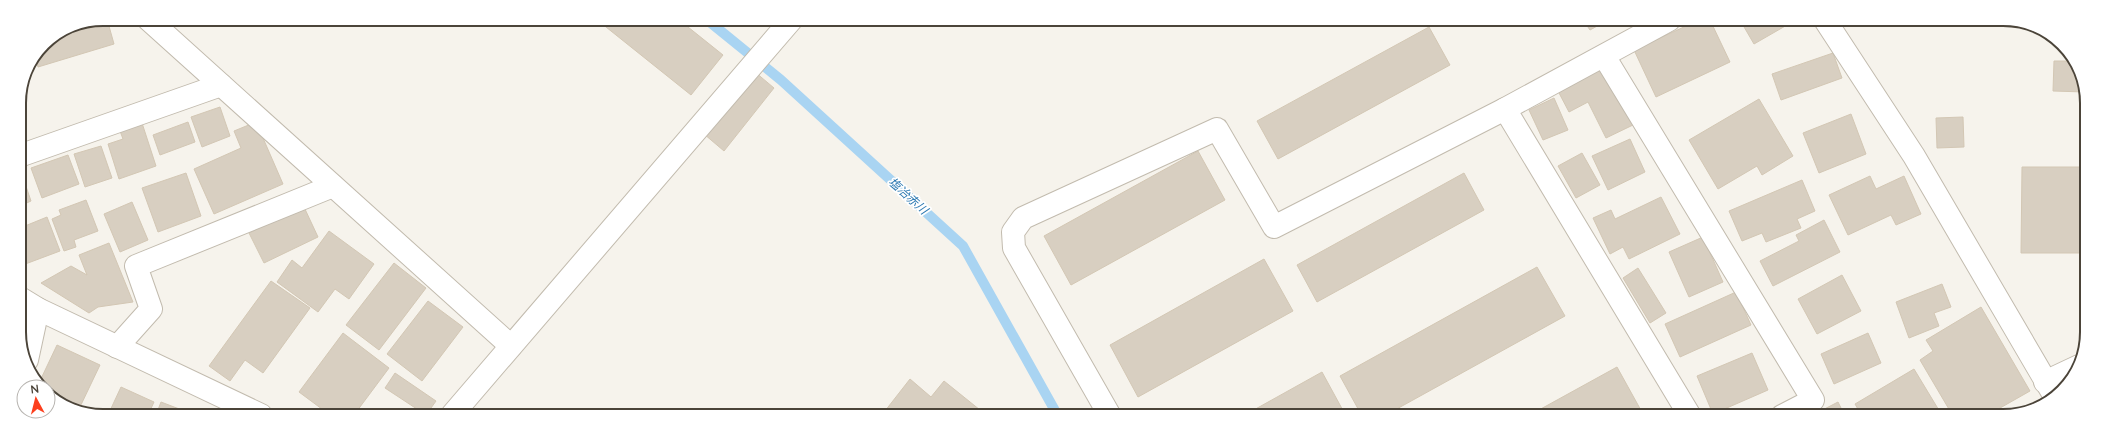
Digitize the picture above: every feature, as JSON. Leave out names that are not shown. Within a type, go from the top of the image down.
[{"type":"street","points":[[156,26],[511,346]]},
{"type":"street","points":[[457,409],[786,26]]},
{"type":"street","points":[[1106,409],[1014,248],[1013,232],[1023,218],[1217,129],[1274,227],[1504,109],[1658,26]]},
{"type":"street","points":[[1829,26],[1914,156],[2050,389],[2066,376]]},
{"type":"street","points":[[1604,56],[1813,400],[1796,409]]},
{"type":"street","points":[[26,154],[221,85]]},
{"type":"street","points":[[1504,109],[1686,409]]},
{"type":"street","points":[[117,347],[151,308],[136,266],[334,186]]},
{"type":"street","points":[[27,348],[29,303],[117,347],[248,409]]},
{"type":"building","points":[[109,26],[114,44],[38,67],[37,63],[48,48],[60,39],[73,32],[88,27]]},
{"type":"building","points":[[605,26],[687,26],[723,55],[691,95]]},
{"type":"building","points":[[1587,26],[1597,26],[1590,30]]},
{"type":"building","points":[[1686,26],[1713,26],[1730,62],[1656,97],[1634,50]]},
{"type":"building","points":[[1744,26],[1785,26],[1754,44]]},
{"type":"building","points":[[1429,27],[1450,65],[1278,159],[1257,121]]},
{"type":"building","points":[[1833,53],[1842,78],[1781,100],[1772,74]]},
{"type":"building","points":[[2054,61],[2068,61],[2074,73],[2079,92],[2053,91]]},
{"type":"building","points":[[1604,68],[1633,125],[1606,138],[1588,102],[1569,112],[1558,91]]},
{"type":"building","points":[[755,72],[774,88],[724,151],[704,134]]},
{"type":"building","points":[[1554,98],[1568,130],[1543,140],[1529,110]]},
{"type":"building","points":[[1759,99],[1793,156],[1762,175],[1757,166],[1718,189],[1689,140]]},
{"type":"building","points":[[220,107],[230,136],[202,147],[191,117]]},
{"type":"building","points":[[1851,114],[1866,154],[1819,173],[1803,133]]},
{"type":"building","points":[[1963,117],[1964,147],[1937,148],[1936,118]]},
{"type":"building","points":[[188,122],[195,142],[160,155],[153,135]]},
{"type":"building","points":[[256,122],[283,184],[214,214],[194,169],[241,148],[234,131]]},
{"type":"building","points":[[142,123],[156,166],[119,179],[108,144],[123,139],[120,131]]},
{"type":"building","points":[[1630,139],[1645,172],[1608,190],[1592,156]]},
{"type":"building","points":[[101,146],[112,178],[85,187],[74,154]]},
{"type":"building","points":[[1198,151],[1225,200],[1071,285],[1044,236]]},
{"type":"building","points":[[1582,153],[1600,185],[1576,198],[1558,166]]},
{"type":"building","points":[[68,155],[79,184],[42,198],[31,168]]},
{"type":"building","points":[[2022,167],[2080,167],[2080,253],[2021,253]]},
{"type":"building","points":[[186,173],[201,216],[158,232],[142,188]]},
{"type":"building","points":[[1464,173],[1484,210],[1317,302],[1297,265]]},
{"type":"building","points":[[1870,176],[1876,189],[1904,176],[1921,214],[1896,225],[1891,215],[1848,235],[1829,195]]},
{"type":"building","points":[[1802,180],[1815,211],[1797,219],[1801,228],[1766,242],[1762,233],[1742,241],[1729,211]]},
{"type":"building","points":[[26,186],[31,201],[26,203]]},
{"type":"building","points":[[1661,197],[1680,234],[1629,259],[1623,247],[1610,254],[1593,218],[1611,210],[1615,219]]},
{"type":"building","points":[[86,200],[98,231],[74,240],[76,247],[64,251],[52,219],[61,215],[59,210]]},
{"type":"building","points":[[132,202],[148,240],[120,252],[104,214]]},
{"type":"building","points":[[304,207],[318,237],[264,263],[249,233]]},
{"type":"building","points":[[47,217],[60,251],[26,264],[26,226]]},
{"type":"building","points":[[1824,220],[1840,252],[1773,286],[1760,261],[1799,241],[1796,235]]},
{"type":"building","points":[[329,231],[374,264],[349,299],[335,289],[318,312],[277,282],[292,260],[302,268]]},
{"type":"building","points":[[1703,237],[1723,282],[1689,297],[1669,252]]},
{"type":"building","points":[[109,243],[133,302],[98,307],[89,313],[41,283],[71,266],[87,275],[79,255]]},
{"type":"building","points":[[1264,259],[1293,311],[1138,397],[1110,345]]},
{"type":"building","points":[[394,263],[426,288],[379,350],[346,325]]},
{"type":"building","points":[[1537,267],[1565,316],[1397,409],[1358,409],[1340,376]]},
{"type":"building","points":[[1638,268],[1666,313],[1650,323],[1623,278]]},
{"type":"building","points":[[1842,275],[1861,311],[1817,334],[1798,299]]},
{"type":"building","points":[[271,281],[310,308],[263,373],[245,360],[230,381],[209,366]]},
{"type":"building","points":[[1942,284],[1951,307],[1934,313],[1939,326],[1909,338],[1896,302]]},
{"type":"building","points":[[1736,292],[1751,325],[1680,357],[1665,324]]},
{"type":"building","points":[[428,301],[463,327],[422,381],[387,354]]},
{"type":"building","points":[[1981,307],[2030,391],[1998,409],[1949,409],[1920,360],[1933,351],[1926,340]]},
{"type":"building","points":[[343,333],[389,368],[358,409],[322,409],[299,392]]},
{"type":"building","points":[[1868,333],[1881,363],[1834,384],[1821,354]]},
{"type":"building","points":[[57,345],[100,365],[81,406],[64,399],[56,393],[56,379],[42,379]]},
{"type":"building","points":[[1752,353],[1768,390],[1724,409],[1711,409],[1697,376]]},
{"type":"building","points":[[1617,367],[1640,409],[1541,409]]},
{"type":"building","points":[[1914,369],[1938,409],[1858,409],[1855,404]]},
{"type":"building","points":[[1322,372],[1342,409],[1256,409]]},
{"type":"building","points":[[395,373],[436,401],[430,409],[417,409],[385,388]]},
{"type":"building","points":[[910,379],[931,397],[944,381],[979,409],[887,409]]},
{"type":"building","points":[[121,387],[154,402],[151,409],[111,409]]},
{"type":"building","points":[[161,402],[179,409],[158,409]]},
{"type":"building","points":[[1838,402],[1842,409],[1824,409]]},
{"type":"waterway","name":"塩冶赤川","points":[[715,26],[781,80],[963,246],[1054,409]]}]
